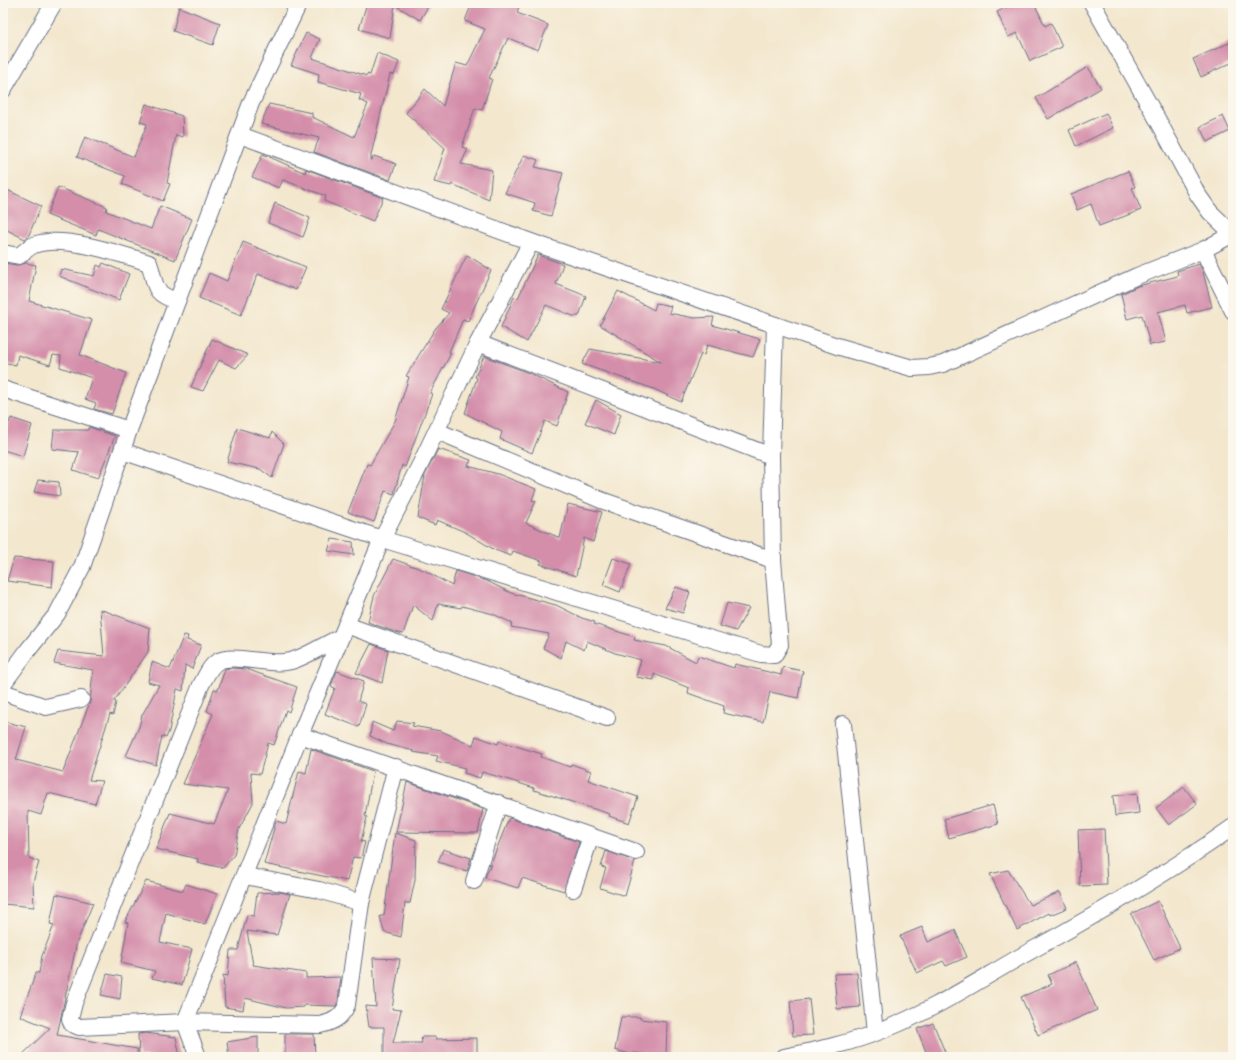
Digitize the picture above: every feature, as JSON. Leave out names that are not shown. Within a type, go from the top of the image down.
[{"type":"street","points":[[3,90],[54,3]]},
{"type":"street","points":[[3,684],[57,614],[82,567],[122,451],[251,103],[299,3]]},
{"type":"street","points":[[240,135],[531,242],[893,363],[912,368],[929,367],[969,353],[1137,276],[1203,250],[1233,234],[1210,212],[1198,195],[1092,3]]},
{"type":"street","points":[[3,253],[19,256],[33,245],[67,242],[132,258],[149,263],[158,292],[165,297],[177,301]]},
{"type":"street","points":[[198,1057],[185,1022],[245,876],[300,735],[382,539],[437,431],[478,343],[531,242]]},
{"type":"street","points":[[1203,250],[1233,311]]},
{"type":"street","points":[[122,451],[382,539],[761,654],[774,655],[780,645],[773,560],[771,456],[775,324]]},
{"type":"street","points":[[478,343],[771,456]]},
{"type":"street","points":[[3,389],[130,430]]},
{"type":"street","points":[[437,431],[601,500],[773,560]]},
{"type":"street","points":[[396,767],[361,903],[347,1005],[343,1014],[336,1020],[320,1025],[185,1022],[80,1027],[72,1024],[70,1019],[74,1003],[107,917],[201,685],[216,662],[240,659],[274,663],[290,662],[344,631],[607,718]]},
{"type":"street","points":[[3,692],[46,707],[81,699]]},
{"type":"street","points":[[842,724],[875,1033]]},
{"type":"street","points":[[300,735],[396,767],[636,852]]},
{"type":"street","points":[[474,881],[499,803]]},
{"type":"street","points":[[784,1057],[849,1043],[875,1033],[934,1005],[1098,914],[1188,860],[1233,827]]},
{"type":"street","points":[[573,889],[591,836]]},
{"type":"street","points":[[245,876],[318,890],[361,903]]},
{"type":"building","points":[[367,3],[430,3],[420,20],[395,5],[390,38],[359,29]]},
{"type":"building","points":[[472,3],[520,3],[517,13],[548,25],[538,50],[508,38],[489,78],[492,79],[482,110],[475,108],[462,147],[468,149],[461,164],[492,170],[489,200],[452,184],[451,186],[434,182],[445,148],[406,113],[425,89],[443,106],[456,63],[467,66],[485,29],[465,21]]},
{"type":"building","points":[[1015,3],[1034,3],[1045,26],[1051,23],[1062,47],[1030,61],[1017,33],[1008,37],[997,12]]},
{"type":"building","points":[[179,7],[220,23],[213,45],[173,31]]},
{"type":"building","points":[[306,33],[320,39],[312,58],[367,76],[367,74],[370,75],[377,53],[399,62],[394,75],[390,74],[371,155],[371,161],[374,156],[396,164],[390,180],[314,152],[319,138],[261,124],[269,104],[312,113],[312,117],[354,137],[368,104],[359,100],[361,94],[318,82],[319,74],[291,65]]},
{"type":"building","points":[[1229,43],[1233,50],[1233,62],[1201,77],[1193,59]]},
{"type":"building","points":[[1088,67],[1101,88],[1048,119],[1036,98]]},
{"type":"building","points":[[146,104],[182,116],[183,137],[176,135],[167,183],[170,184],[163,201],[122,184],[125,176],[77,157],[85,137],[134,157],[147,124],[140,122]]},
{"type":"building","points":[[1106,113],[1113,128],[1076,146],[1069,130]]},
{"type":"building","points":[[1223,116],[1230,131],[1207,142],[1200,127]]},
{"type":"building","points":[[263,154],[305,173],[306,169],[383,198],[373,221],[324,201],[326,196],[283,180],[279,188],[252,177]]},
{"type":"building","points":[[524,155],[538,160],[535,167],[563,173],[551,216],[533,211],[535,203],[505,193]]},
{"type":"building","points":[[1128,171],[1135,187],[1132,188],[1141,210],[1099,226],[1091,204],[1077,210],[1071,194]]},
{"type":"building","points":[[58,187],[107,207],[106,211],[151,229],[160,206],[192,219],[175,260],[98,229],[96,235],[47,215]]},
{"type":"building","points":[[3,188],[41,206],[28,237],[25,239],[3,228]]},
{"type":"building","points":[[275,203],[310,218],[303,237],[268,223]]},
{"type":"building","points":[[243,242],[306,267],[296,290],[258,274],[241,315],[199,298],[209,273],[227,281]]},
{"type":"building","points":[[467,255],[491,270],[468,321],[463,319],[449,352],[451,353],[430,393],[432,394],[405,467],[402,465],[394,494],[385,491],[374,522],[348,512],[367,464],[370,465],[395,421],[409,377],[406,376],[435,329],[449,313],[441,309]]},
{"type":"building","points":[[538,255],[563,264],[556,284],[586,296],[579,316],[573,316],[546,305],[527,342],[501,327],[514,297],[518,298]]},
{"type":"building","points":[[3,263],[17,265],[26,263],[36,265],[29,301],[92,320],[80,355],[126,373],[112,414],[94,409],[96,403],[85,399],[92,378],[60,367],[61,356],[53,355],[50,365],[18,355],[16,365],[3,362]]},
{"type":"building","points":[[103,263],[129,274],[119,300],[59,276],[61,269],[94,276],[97,265],[101,267]]},
{"type":"building","points":[[1199,264],[1203,272],[1212,307],[1187,313],[1185,305],[1158,312],[1166,342],[1150,345],[1142,315],[1127,319],[1121,294],[1138,286],[1178,276],[1177,271]]},
{"type":"building","points":[[618,291],[654,310],[656,303],[671,306],[669,313],[694,318],[714,317],[712,325],[760,339],[753,357],[707,345],[704,355],[701,354],[681,402],[654,389],[582,364],[590,349],[661,362],[600,325]]},
{"type":"building","points":[[212,339],[248,355],[236,368],[219,360],[203,391],[191,387]]},
{"type":"building","points":[[484,356],[529,373],[568,392],[557,426],[545,421],[532,453],[500,439],[502,432],[465,413],[477,378],[475,377]]},
{"type":"building","points":[[596,400],[621,414],[614,435],[585,423]]},
{"type":"building","points":[[11,418],[32,425],[23,456],[3,450],[3,436]]},
{"type":"building","points":[[89,427],[115,436],[98,478],[73,470],[79,452],[52,449],[54,430],[88,430]]},
{"type":"building","points":[[237,428],[270,438],[272,432],[284,444],[272,478],[260,469],[227,462]]},
{"type":"building","points":[[438,449],[471,460],[468,466],[498,474],[536,489],[532,500],[536,501],[526,523],[560,538],[568,504],[602,512],[593,542],[584,538],[576,576],[540,564],[542,561],[513,551],[511,556],[495,550],[465,532],[437,520],[435,525],[418,518],[425,475]]},
{"type":"building","points":[[38,480],[59,482],[60,496],[34,492]]},
{"type":"building","points":[[332,539],[353,542],[354,555],[328,551]]},
{"type":"building","points":[[14,558],[54,561],[52,587],[7,581]]},
{"type":"building","points":[[613,558],[631,564],[620,592],[603,585]]},
{"type":"building","points":[[393,559],[424,570],[452,586],[456,571],[487,581],[511,593],[556,605],[582,618],[595,622],[594,624],[635,637],[634,640],[666,646],[696,662],[698,656],[734,668],[735,664],[781,675],[783,667],[803,671],[798,698],[770,692],[763,722],[723,713],[724,706],[688,693],[689,688],[654,674],[654,680],[636,677],[641,660],[615,653],[587,641],[584,650],[566,641],[561,658],[543,648],[549,634],[511,627],[512,623],[493,614],[462,606],[461,608],[438,604],[433,621],[413,605],[403,634],[392,631],[368,622],[374,596]]},
{"type":"building","points":[[676,587],[690,592],[683,613],[665,608]]},
{"type":"building","points":[[727,603],[749,608],[736,631],[720,626]]},
{"type":"building","points":[[100,609],[150,628],[148,652],[114,701],[116,702],[113,715],[110,714],[89,780],[102,781],[95,804],[48,793],[41,815],[28,811],[29,858],[39,862],[33,882],[34,907],[3,904],[3,721],[26,727],[16,760],[63,772],[90,702],[93,670],[54,663],[58,651],[104,656]]},
{"type":"building","points":[[184,635],[188,636],[187,640],[201,645],[192,669],[185,665],[183,691],[177,689],[169,731],[166,738],[162,736],[156,765],[126,756],[139,727],[142,715],[159,685],[148,682],[152,662],[170,669]]},
{"type":"building","points":[[371,644],[388,650],[382,683],[356,673]]},
{"type":"building","points":[[225,669],[246,669],[297,687],[289,712],[286,710],[274,745],[268,743],[260,774],[251,773],[253,803],[239,829],[234,855],[223,868],[197,862],[198,859],[156,849],[170,813],[214,824],[228,790],[183,784],[213,714],[207,711],[214,689],[218,690]]},
{"type":"building","points":[[337,671],[364,681],[358,701],[366,704],[359,727],[325,714],[335,688],[331,686]]},
{"type":"building","points":[[397,721],[414,723],[412,726],[441,731],[473,745],[476,736],[498,744],[499,741],[542,754],[541,757],[570,767],[571,764],[591,771],[588,780],[638,797],[629,823],[609,816],[610,814],[534,790],[534,788],[506,779],[482,772],[480,778],[464,773],[465,768],[436,761],[438,756],[413,752],[414,751],[387,744],[370,736],[372,722],[393,731]]},
{"type":"building","points":[[311,749],[373,771],[365,816],[367,817],[361,841],[365,842],[361,858],[353,857],[347,881],[264,864],[276,821],[286,824],[299,771],[306,773]]},
{"type":"building","points":[[407,782],[483,809],[478,833],[396,832]]},
{"type":"building","points":[[1184,787],[1197,804],[1169,825],[1156,808]]},
{"type":"building","points":[[1137,793],[1139,813],[1115,816],[1113,796]]},
{"type":"building","points":[[993,805],[998,824],[949,838],[944,819]]},
{"type":"building","points":[[509,818],[579,842],[564,891],[522,878],[518,888],[485,878]]},
{"type":"building","points":[[1104,829],[1107,885],[1080,886],[1078,830]]},
{"type":"building","points":[[395,833],[416,840],[415,880],[410,903],[405,903],[401,937],[384,932],[380,916],[384,916]]},
{"type":"building","points":[[443,849],[471,858],[467,871],[438,862]]},
{"type":"building","points":[[606,851],[635,861],[625,896],[600,888],[606,868],[601,867]]},
{"type":"building","points":[[1008,870],[1030,905],[1060,892],[1067,908],[1050,915],[1049,913],[1017,930],[990,874]]},
{"type":"building","points":[[146,881],[183,891],[186,884],[217,894],[205,924],[166,913],[160,942],[192,949],[182,985],[152,978],[155,971],[121,963],[128,923],[125,922]]},
{"type":"building","points":[[280,892],[290,894],[277,935],[247,931],[253,965],[306,973],[306,978],[341,977],[338,1002],[336,1006],[304,1005],[304,1007],[286,1008],[245,998],[243,1010],[225,1007],[223,975],[228,976],[230,950],[238,950],[247,915],[254,916],[257,893]]},
{"type":"building","points":[[56,894],[93,903],[77,942],[57,1035],[137,1049],[137,1057],[20,1057],[50,1028],[20,1016],[36,973],[39,973],[42,956],[54,925],[50,924]]},
{"type":"building","points":[[1158,901],[1180,948],[1154,960],[1131,914]]},
{"type":"building","points":[[922,927],[928,942],[955,930],[967,957],[946,966],[943,961],[917,973],[900,936]]},
{"type":"building","points":[[373,958],[400,959],[392,1009],[401,1010],[393,1043],[422,1043],[421,1037],[436,1037],[436,1039],[477,1038],[477,1057],[384,1057],[384,1027],[369,1027],[366,1006],[376,1007]]},
{"type":"building","points":[[1076,962],[1097,1010],[1038,1035],[1021,997],[1052,984],[1048,975]]},
{"type":"building","points":[[857,973],[860,1007],[837,1009],[834,974]]},
{"type":"building","points":[[107,974],[122,977],[120,999],[101,995]]},
{"type":"building","points":[[809,999],[813,1035],[793,1036],[790,1001]]},
{"type":"building","points":[[621,1017],[640,1017],[640,1019],[667,1022],[666,1057],[634,1053],[633,1055],[615,1050]]},
{"type":"building","points":[[933,1023],[947,1057],[928,1057],[917,1029]]},
{"type":"building","points":[[145,1033],[176,1037],[180,1057],[139,1057],[138,1034]]},
{"type":"building","points":[[285,1034],[314,1034],[315,1057],[285,1057]]},
{"type":"building","points":[[258,1037],[258,1057],[229,1057],[227,1042]]}]
